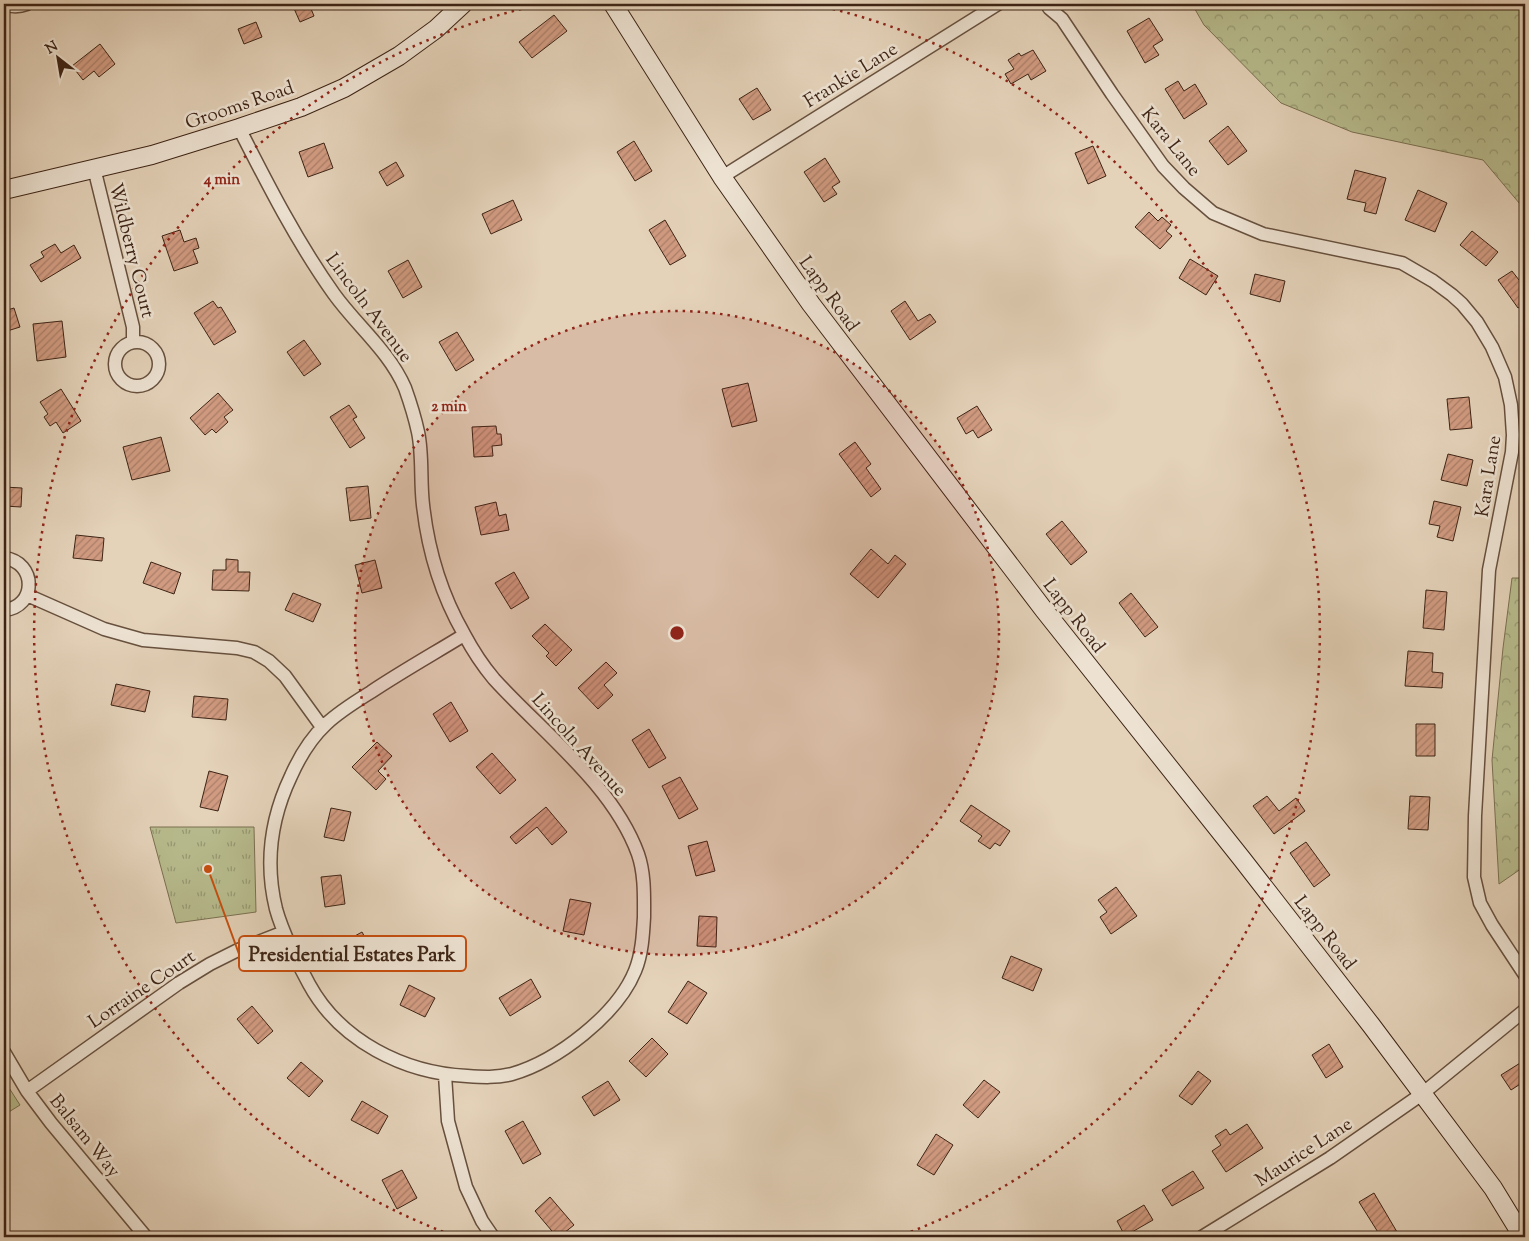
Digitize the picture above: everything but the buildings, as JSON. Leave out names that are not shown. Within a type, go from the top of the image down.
[{"type":"street","points":[[5,4],[18,7],[27,4]]},
{"type":"street","name":"Grooms Road","points":[[4,190],[152,155],[300,107],[344,88],[399,56],[436,30],[463,4]]},
{"type":"street","name":"Lapp Road","points":[[613,4],[722,177],[811,304],[1038,602],[1371,1025],[1493,1188],[1523,1237]]},
{"type":"street","name":"Frankie Lane","points":[[722,177],[998,4]]},
{"type":"street","name":"Kara Lane","points":[[1047,5],[1062,19],[1163,166],[1184,188],[1213,213],[1263,234],[1402,263],[1433,281],[1462,304],[1476,322],[1499,362],[1505,377],[1511,404],[1513,435],[1512,452],[1489,570],[1474,816],[1474,877],[1480,903],[1525,975]]},
{"type":"street","name":"Lincoln Avenue","points":[[239,128],[274,197],[304,248],[336,297],[380,348],[395,370],[405,390],[419,435],[422,502],[434,565],[448,602],[464,635],[490,675],[588,776],[620,817],[638,856],[644,897],[641,952],[634,974],[621,994],[597,1024],[567,1047],[534,1066],[511,1074],[489,1077],[446,1075],[400,1063],[375,1051],[344,1029],[310,987],[284,932],[276,908],[271,872],[270,845],[276,815],[284,790],[299,759],[322,727],[342,711],[399,674],[464,635]]},
{"type":"street","name":"Wildberry Court","points":[[94,168],[133,327],[133,342]]},
{"type":"street","points":[[4,558],[21,564],[27,573],[29,584],[27,595],[20,604],[11,609],[4,610]]},
{"type":"street","points":[[27,595],[104,630],[143,640],[237,648],[254,652],[269,661],[285,676],[322,727]]},
{"type":"street","name":"Lorraine Court","points":[[27,1091],[179,983],[210,964],[284,932]]},
{"type":"street","name":"Maurice Lane","points":[[1202,1237],[1330,1158],[1422,1094],[1525,1010]]},
{"type":"street","name":"Balsam Way","points":[[4,1052],[27,1091],[51,1123],[146,1237]]},
{"type":"street","points":[[446,1075],[448,1121],[466,1187],[482,1220],[494,1237]]},
{"type":"green space","points":[[1192,4],[1525,4],[1525,210],[1483,160],[1352,132],[1281,103],[1204,25]]},
{"type":"green space","points":[[1512,578],[1525,578],[1525,866],[1499,884],[1492,760]]},
{"type":"green space","points":[[150,827],[254,827],[256,912],[176,923]]},
{"type":"green space","points":[[4,1080],[20,1105],[4,1115]]},
{"type":"place","name":"Presidential Estates Park","points":[[208,869]]}]
